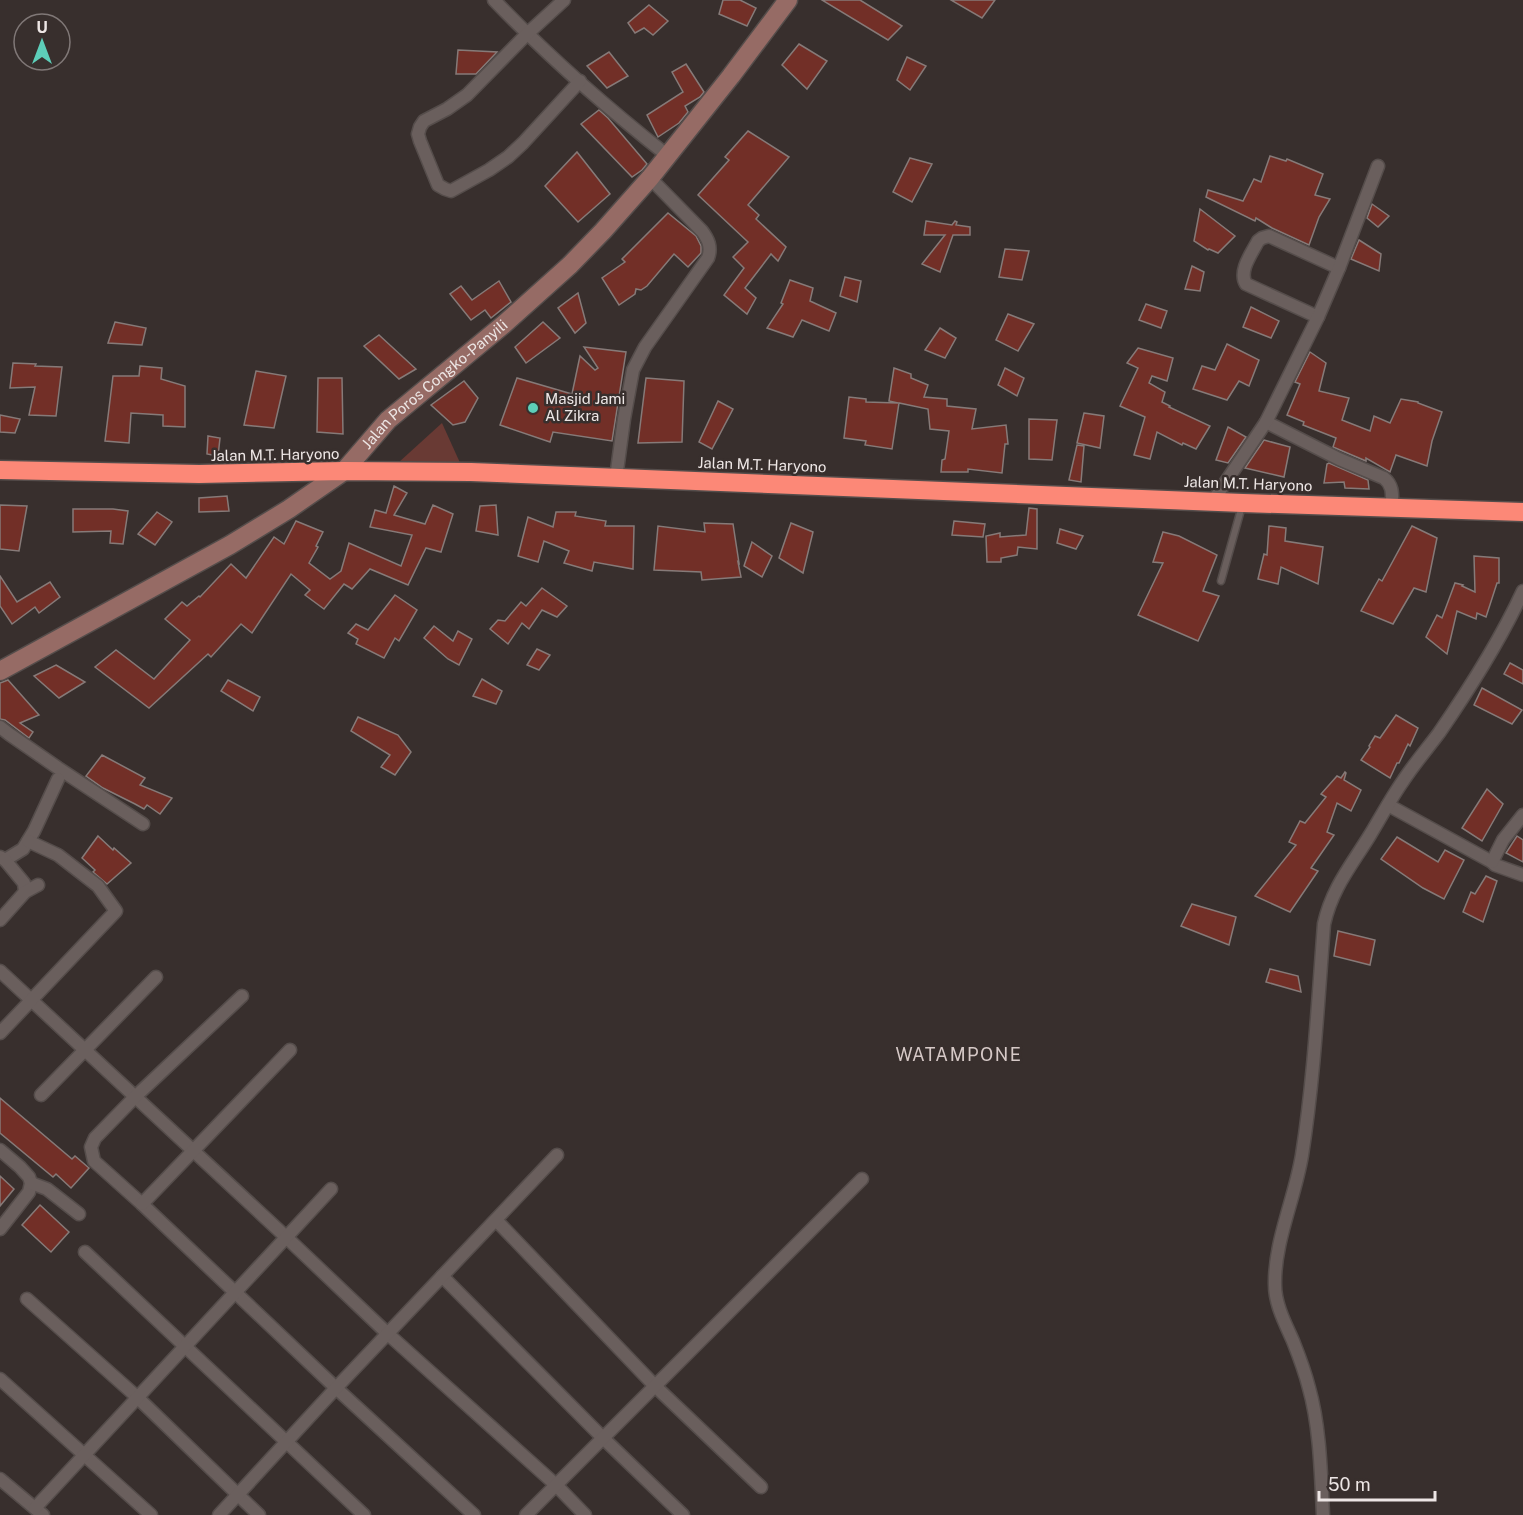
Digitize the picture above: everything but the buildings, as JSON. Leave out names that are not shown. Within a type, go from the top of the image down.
[{"type":"highway","name":"Jalan M.T. Haryono","points":[[0,470],[199,474],[344,471],[471,472],[1523,512]]},
{"type":"main road","name":"Jalan Poros Congko-Panyili","points":[[0,672],[230,545],[289,509],[344,471],[388,420],[503,325],[570,265],[603,231],[668,156],[788,0]]},
{"type":"street","points":[[494,0],[527,34],[628,124],[668,156]]},
{"type":"street","points":[[564,0],[467,94],[420,127],[418,134],[420,141],[438,185],[451,191],[500,163],[523,144],[580,81]]},
{"type":"street","points":[[1213,501],[1266,422],[1318,317],[1378,166]]},
{"type":"street","points":[[616,478],[633,370],[645,347],[708,258],[710,250],[708,240],[702,231],[650,178]]},
{"type":"street","points":[[1318,317],[1246,284],[1243,280],[1243,272],[1262,237],[1269,237],[1339,268]]},
{"type":"street","points":[[1266,422],[1339,459],[1384,478],[1390,483],[1392,489],[1392,508]]},
{"type":"street","points":[[1323,1515],[1315,1411],[1303,1368],[1278,1306],[1274,1286],[1280,1243],[1299,1173],[1304,1140],[1314,1064],[1327,908],[1341,878],[1501,636],[1523,591]]},
{"type":"street","points":[[0,727],[143,824]]},
{"type":"street","points":[[25,892],[24,883],[3,859],[23,849],[58,779]]},
{"type":"street","points":[[1388,805],[1495,865],[1523,875]]},
{"type":"street","points":[[1492,862],[1503,840],[1523,815]]},
{"type":"street","points":[[0,1033],[116,911],[98,886],[58,855],[28,841]]},
{"type":"street","points":[[0,920],[25,892],[38,885]]},
{"type":"street","points":[[0,971],[388,1334],[556,1485],[585,1515]]},
{"type":"street","points":[[41,1095],[156,977]]},
{"type":"street","points":[[242,996],[95,1138],[91,1147],[94,1161],[474,1515]]},
{"type":"street","points":[[142,1204],[290,1050]]},
{"type":"street","points":[[0,1150],[20,1167],[31,1183],[29,1192],[0,1229]]},
{"type":"street","points":[[219,1515],[557,1155]]},
{"type":"street","points":[[526,1515],[862,1179]]},
{"type":"street","points":[[31,1183],[47,1190],[79,1214]]},
{"type":"street","points":[[0,1479],[39,1511],[137,1397],[331,1190]]},
{"type":"street","points":[[496,1220],[655,1386],[761,1487]]},
{"type":"street","points":[[86,1252],[364,1515]]},
{"type":"street","points":[[442,1276],[683,1515]]},
{"type":"street","points":[[27,1299],[137,1397],[259,1515]]},
{"type":"street","points":[[0,1379],[151,1515]]},
{"type":"lane","points":[[1221,580],[1243,503]]},
{"type":"shaded area","points":[[442,423],[461,465],[398,463]]},
{"type":"place","name":"Masjid Jami Al Zikra","points":[[533,408]]},
{"type":"district","name":"WATAMPONE","points":[[959,1055]]}]
